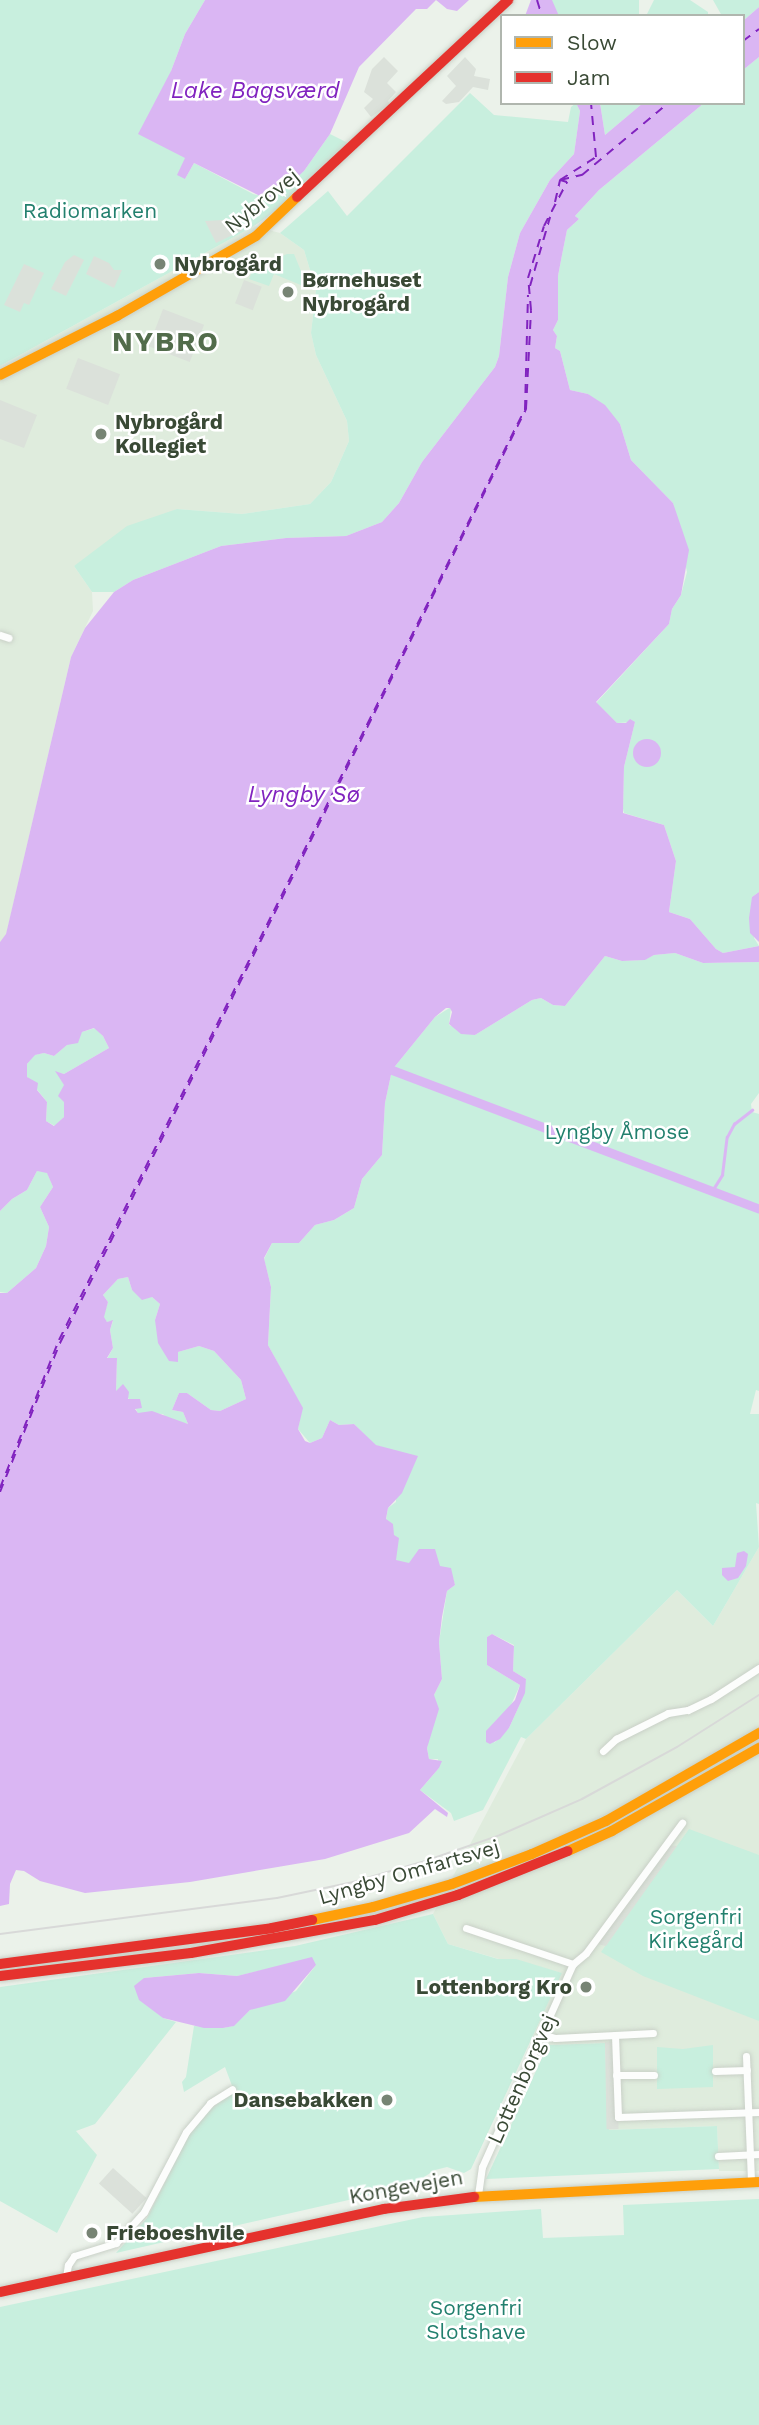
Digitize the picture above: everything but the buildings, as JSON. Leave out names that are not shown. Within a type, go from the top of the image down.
[{"type":"main road","name":"Nybrovej","points":[[0,375],[117,316],[256,236],[508,0]]},
{"type":"main road","name":"Lyngby Omfartsvej","points":[[0,1964],[272,1928],[373,1907],[452,1884],[532,1854],[606,1821],[759,1733]]},
{"type":"main road","name":"Lyngby Omfartsvej","points":[[0,1976],[274,1940],[387,1916],[458,1895],[538,1865],[612,1831],[759,1748]]},
{"type":"main road","name":"Kongevejen","points":[[0,2292],[384,2208],[478,2195],[755,2182]]},
{"type":"street","points":[[0,635],[9,638]]},
{"type":"street","points":[[603,1751],[616,1739],[668,1713],[688,1710],[711,1699],[759,1668]]},
{"type":"street","name":"Lottenborgvej","points":[[478,2195],[482,2167],[544,2035],[573,1965],[586,1953],[682,1823]]},
{"type":"street","points":[[466,1928],[573,1965]]},
{"type":"street","points":[[544,2035],[555,2038],[653,2033]]},
{"type":"street","points":[[615,2035],[618,2117],[759,2112]]},
{"type":"street","points":[[746,2056],[750,2155],[755,2182]]},
{"type":"street","points":[[715,2071],[747,2070]]},
{"type":"street","points":[[616,2075],[654,2074]]},
{"type":"street","points":[[748,2087],[759,2087]]},
{"type":"street","points":[[66,2277],[74,2256],[116,2243],[144,2212],[186,2132],[210,2103],[232,2089]]},
{"type":"street","points":[[718,2156],[759,2154]]},
{"type":"shaded area","points":[[384,57],[398,71],[387,83],[396,92],[388,101],[390,104],[371,117],[364,108],[373,99],[364,92],[372,69]]},
{"type":"shaded area","points":[[465,57],[476,69],[474,76],[490,79],[488,90],[473,87],[459,102],[446,104],[442,101],[456,86],[447,76]]},
{"type":"shaded area","points":[[223,220],[243,230],[216,243],[205,221]]},
{"type":"shaded area","points":[[254,226],[280,233],[304,250],[316,290],[311,333],[316,355],[347,421],[349,441],[331,482],[310,504],[242,514],[177,509],[74,566],[92,592],[93,611],[71,657],[6,935],[0,942],[0,366]]},
{"type":"shaded area","points":[[74,255],[84,260],[66,296],[51,289],[65,262]]},
{"type":"shaded area","points":[[94,256],[109,263],[114,270],[122,270],[114,288],[86,274]]},
{"type":"shaded area","points":[[24,264],[44,273],[29,305],[24,303],[20,312],[4,305]]},
{"type":"shaded area","points":[[244,280],[262,287],[253,310],[235,303]]},
{"type":"shaded area","points":[[163,309],[204,325],[190,362],[149,346]]},
{"type":"shaded area","points":[[78,358],[120,374],[108,405],[66,389]]},
{"type":"shaded area","points":[[0,400],[37,415],[24,448],[0,439]]},
{"type":"shaded area","points":[[759,1547],[759,2171],[719,2171],[717,2126],[608,2130],[605,2043],[548,2045],[531,2040],[561,1973],[448,1944],[433,1914],[526,1739],[677,1590],[713,1626]]},
{"type":"shaded area","points":[[664,1845],[677,1846],[606,1946],[592,1943]]},
{"type":"shaded area","points":[[605,2042],[617,2042],[619,2129],[607,2129]]},
{"type":"shaded area","points":[[113,2168],[146,2198],[132,2214],[99,2184]]},
{"type":"green space","name":"Radiomarken","points":[[0,0],[205,0],[185,34],[171,71],[185,158],[185,179],[194,163],[253,194],[270,198],[304,171],[330,134],[348,143],[278,209],[254,226],[0,366]]},
{"type":"green space","points":[[552,0],[639,0],[639,14],[552,14]]},
{"type":"green space","points":[[654,0],[690,0],[708,12],[708,14],[647,14]]},
{"type":"green space","points":[[713,0],[759,0],[759,7],[745,19],[745,14],[721,14]]},
{"type":"green space","points":[[759,57],[759,892],[752,897],[754,938],[759,946],[723,953],[716,949],[690,919],[669,912],[676,861],[664,825],[624,813],[623,809],[624,767],[635,722],[617,723],[596,703],[669,624],[672,609],[681,595],[687,572],[673,503],[631,460],[620,424],[588,394],[570,390],[560,351],[555,348],[557,336],[553,330],[558,320],[558,276],[562,255],[567,230],[579,219],[575,216],[599,190],[702,105],[745,105],[745,68]]},
{"type":"green space","points":[[470,93],[494,115],[568,122],[571,107],[577,105],[580,111],[574,154],[550,180],[520,233],[508,277],[499,356],[495,367],[422,462],[399,503],[382,522],[346,536],[286,538],[221,546],[133,580],[114,592],[92,592],[74,566],[127,526],[177,509],[242,514],[310,504],[331,482],[349,441],[347,421],[316,355],[311,333],[316,290],[304,250],[280,233],[328,191],[347,216]]},
{"type":"green space","points":[[600,105],[641,105],[605,135]]},
{"type":"green space","points":[[287,254],[294,254],[308,288],[274,274],[269,286],[249,279],[253,269]]},
{"type":"green space","name":"Lyngby Åmose","points":[[675,953],[703,963],[759,962],[759,1093],[751,1104],[752,1112],[759,1114],[759,1391],[756,1390],[750,1414],[759,1414],[759,1504],[756,1503],[759,1547],[713,1626],[677,1590],[526,1739],[521,1737],[483,1810],[454,1821],[451,1813],[420,1790],[439,1768],[438,1759],[429,1759],[427,1748],[434,1695],[442,1679],[439,1642],[447,1591],[455,1585],[453,1578],[396,1561],[394,1535],[386,1520],[388,1508],[396,1502],[395,1451],[375,1445],[354,1424],[339,1425],[330,1420],[322,1438],[310,1443],[298,1429],[302,1408],[268,1345],[271,1287],[264,1259],[272,1243],[299,1243],[315,1225],[334,1220],[354,1208],[362,1179],[382,1155],[385,1103],[392,1070],[435,1017],[451,1007],[449,1025],[475,1035],[532,1000],[541,998],[553,1005],[565,1006],[605,956],[622,961],[644,960],[654,955]],"holes":[[[492,1634],[514,1645],[513,1671],[526,1679],[519,1706],[509,1728],[494,1743],[520,1685],[487,1665],[487,1637]]]},
{"type":"green space","points":[[95,1028],[109,1048],[64,1074],[56,1072],[64,1084],[64,1117],[55,1126],[46,1121],[47,1102],[27,1077],[27,1064],[34,1055],[44,1053],[54,1056],[82,1032]]},
{"type":"green space","points":[[37,1171],[47,1172],[53,1187],[40,1207],[49,1227],[46,1246],[36,1268],[7,1293],[0,1292],[0,1211],[12,1199],[27,1190]]},
{"type":"green space","points":[[128,1277],[132,1290],[152,1297],[160,1304],[155,1320],[178,1352],[199,1346],[214,1351],[241,1380],[246,1399],[220,1411],[211,1410],[187,1393],[179,1393],[172,1410],[183,1412],[188,1424],[167,1419],[163,1414],[138,1413],[131,1400],[116,1391],[117,1358],[107,1359],[113,1348],[110,1330],[113,1321],[107,1322],[103,1317],[108,1302],[103,1295],[118,1279]]},
{"type":"green space","name":"Sorgenfri Kirkegård","points":[[689,1829],[759,1855],[759,2021],[643,1976],[601,1952]]},
{"type":"green space","points":[[433,1914],[448,1944],[498,1959],[516,1959],[562,1973],[471,2169],[464,2173],[447,2167],[435,2170],[410,2186],[116,2253],[147,2218],[187,2138],[208,2111],[234,2091],[225,2067],[184,2092],[182,2082],[186,2077],[194,2026],[233,2026],[250,2010],[296,1991],[316,1965],[263,1970],[237,1976],[199,1973],[144,1978],[163,2018],[176,2022],[95,2124],[76,2131],[97,2155],[57,2233],[0,2201],[0,1987],[295,1946]]},
{"type":"green space","points":[[605,2043],[609,2130],[717,2126],[719,2169],[486,2179],[548,2045]]},
{"type":"green space","points":[[713,2045],[713,2087],[657,2089],[657,2047],[683,2049]]},
{"type":"green space","name":"Sorgenfri Slotshave","points":[[759,2199],[759,2425],[0,2425],[0,2307],[423,2217],[541,2209],[543,2238],[624,2235],[623,2205]]},
{"type":"water","name":"Lake Bagsværd","points":[[205,0],[436,0],[427,9],[416,9],[359,67],[330,134],[304,171],[283,190],[266,199],[194,163],[185,179],[177,175],[185,158],[138,134],[171,71],[185,34]]},
{"type":"water","points":[[436,0],[469,0],[457,11],[447,9]]},
{"type":"water","points":[[531,0],[552,0],[558,14],[526,14]]},
{"type":"water","points":[[759,7],[759,57],[745,68],[745,19]]},
{"type":"water","name":"Lyngby Sø","points":[[577,105],[600,105],[605,135],[641,105],[702,105],[599,190],[575,216],[579,219],[567,230],[562,255],[558,276],[558,320],[553,330],[557,336],[555,348],[560,351],[570,390],[588,394],[605,405],[620,424],[631,460],[673,503],[689,550],[681,595],[672,609],[669,624],[596,702],[617,723],[626,723],[630,719],[635,722],[624,767],[623,813],[664,825],[676,861],[669,912],[690,919],[716,949],[723,953],[759,946],[759,962],[703,963],[675,953],[654,955],[645,960],[622,961],[605,956],[565,1006],[553,1005],[541,998],[532,1000],[475,1035],[461,1034],[449,1024],[452,1012],[450,1008],[446,1008],[435,1017],[392,1070],[385,1103],[382,1155],[362,1179],[354,1208],[334,1220],[315,1225],[299,1243],[272,1243],[264,1258],[271,1287],[268,1345],[303,1408],[298,1429],[305,1441],[310,1443],[322,1438],[330,1420],[339,1425],[354,1424],[376,1445],[418,1456],[402,1493],[388,1508],[386,1519],[393,1524],[394,1535],[399,1538],[396,1560],[409,1563],[419,1549],[435,1549],[440,1566],[451,1568],[455,1585],[447,1591],[442,1617],[439,1642],[442,1679],[434,1695],[439,1709],[427,1748],[429,1759],[442,1761],[420,1790],[448,1813],[447,1817],[435,1809],[409,1833],[325,1859],[190,1882],[85,1893],[40,1881],[24,1871],[16,1870],[10,1884],[9,1904],[0,1906],[0,1293],[7,1293],[36,1268],[46,1246],[49,1227],[40,1207],[53,1187],[47,1173],[37,1171],[27,1190],[12,1199],[0,1211],[0,942],[6,934],[71,657],[85,628],[114,592],[133,580],[221,546],[286,538],[346,536],[382,522],[399,503],[422,462],[495,367],[499,356],[508,277],[520,233],[550,180],[574,154],[580,111]],"holes":[[[94,1028],[103,1036],[109,1048],[64,1074],[55,1071],[64,1085],[58,1096],[64,1102],[64,1117],[54,1126],[46,1121],[47,1102],[37,1090],[38,1083],[27,1077],[27,1064],[35,1055],[44,1053],[54,1056],[67,1045],[78,1043],[82,1032]],[[128,1277],[132,1290],[142,1300],[152,1297],[160,1304],[155,1320],[158,1343],[169,1361],[178,1362],[178,1352],[199,1346],[214,1351],[241,1380],[246,1399],[220,1411],[211,1410],[187,1393],[179,1393],[172,1410],[183,1412],[188,1424],[152,1411],[138,1413],[135,1409],[142,1408],[140,1399],[128,1399],[129,1392],[123,1384],[116,1391],[117,1358],[107,1358],[113,1348],[110,1330],[113,1320],[107,1322],[104,1317],[108,1302],[103,1295],[118,1279]]]},
{"type":"water","points":[[647,739],[657,743],[661,753],[657,763],[647,767],[637,763],[633,753],[637,743]]},
{"type":"water","points":[[759,892],[759,942],[750,933],[749,918],[752,897]]},
{"type":"water","points":[[744,1551],[748,1554],[746,1566],[738,1578],[728,1581],[722,1575],[722,1568],[735,1567],[737,1553]]},
{"type":"water","points":[[492,1634],[514,1646],[513,1671],[526,1679],[525,1693],[509,1728],[500,1739],[490,1744],[486,1742],[486,1731],[515,1700],[520,1685],[487,1665],[487,1637]]},
{"type":"water","points":[[312,1957],[316,1965],[285,2001],[250,2010],[234,2026],[223,2028],[204,2028],[163,2018],[139,2000],[134,1986],[144,1978],[199,1973],[237,1976]]},
{"type":"waterway","points":[[392,1070],[759,1209]]},
{"type":"waterway","points":[[712,1191],[722,1175],[727,1137],[734,1124],[752,1110]]},
{"type":"ferry route","points":[[537,0],[541,14]]},
{"type":"ferry route","points":[[745,40],[759,29]]},
{"type":"ferry route","points":[[555,202],[560,180],[596,157],[591,105]]},
{"type":"ferry route","points":[[0,1492],[60,1343],[526,409],[531,310],[528,278],[544,226],[567,182],[560,180],[582,175],[666,105]]},
{"type":"ferry route","points":[[530,286],[550,217]]},
{"type":"ferry route","points":[[0,1488],[59,1340],[525,409],[528,295]]},
{"type":"tram line","points":[[0,1934],[277,1898],[353,1882],[428,1860],[500,1835],[582,1799],[677,1747],[759,1695]]},
{"type":"traffic: slow","points":[[0,375],[117,316],[256,236],[297,197]]},
{"type":"traffic: slow","points":[[312,1920],[373,1907],[452,1884],[532,1854],[606,1821],[759,1733]]},
{"type":"traffic: slow","points":[[568,1851],[612,1831],[759,1748]]},
{"type":"traffic: slow","points":[[474,2197],[759,2182]]},
{"type":"traffic: jam","points":[[297,197],[508,0]]},
{"type":"traffic: jam","points":[[0,1976],[191,1953],[375,1920],[458,1895],[568,1851]]},
{"type":"traffic: jam","points":[[0,1964],[272,1928],[312,1920]]},
{"type":"traffic: jam","points":[[0,2292],[384,2209],[474,2197]]},
{"type":"place","name":"Nybrogård","points":[[160,264]]},
{"type":"place","name":"Børnehuset Nybrogård","points":[[288,292]]},
{"type":"place","name":"Nybrogård Kollegiet","points":[[101,434]]},
{"type":"place","name":"Lottenborg Kro","points":[[586,1987]]},
{"type":"place","name":"Dansebakken","points":[[387,2100]]},
{"type":"place","name":"Frieboeshvile","points":[[92,2233]]},
{"type":"district","name":"NYBRO","points":[[166,342]]}]
